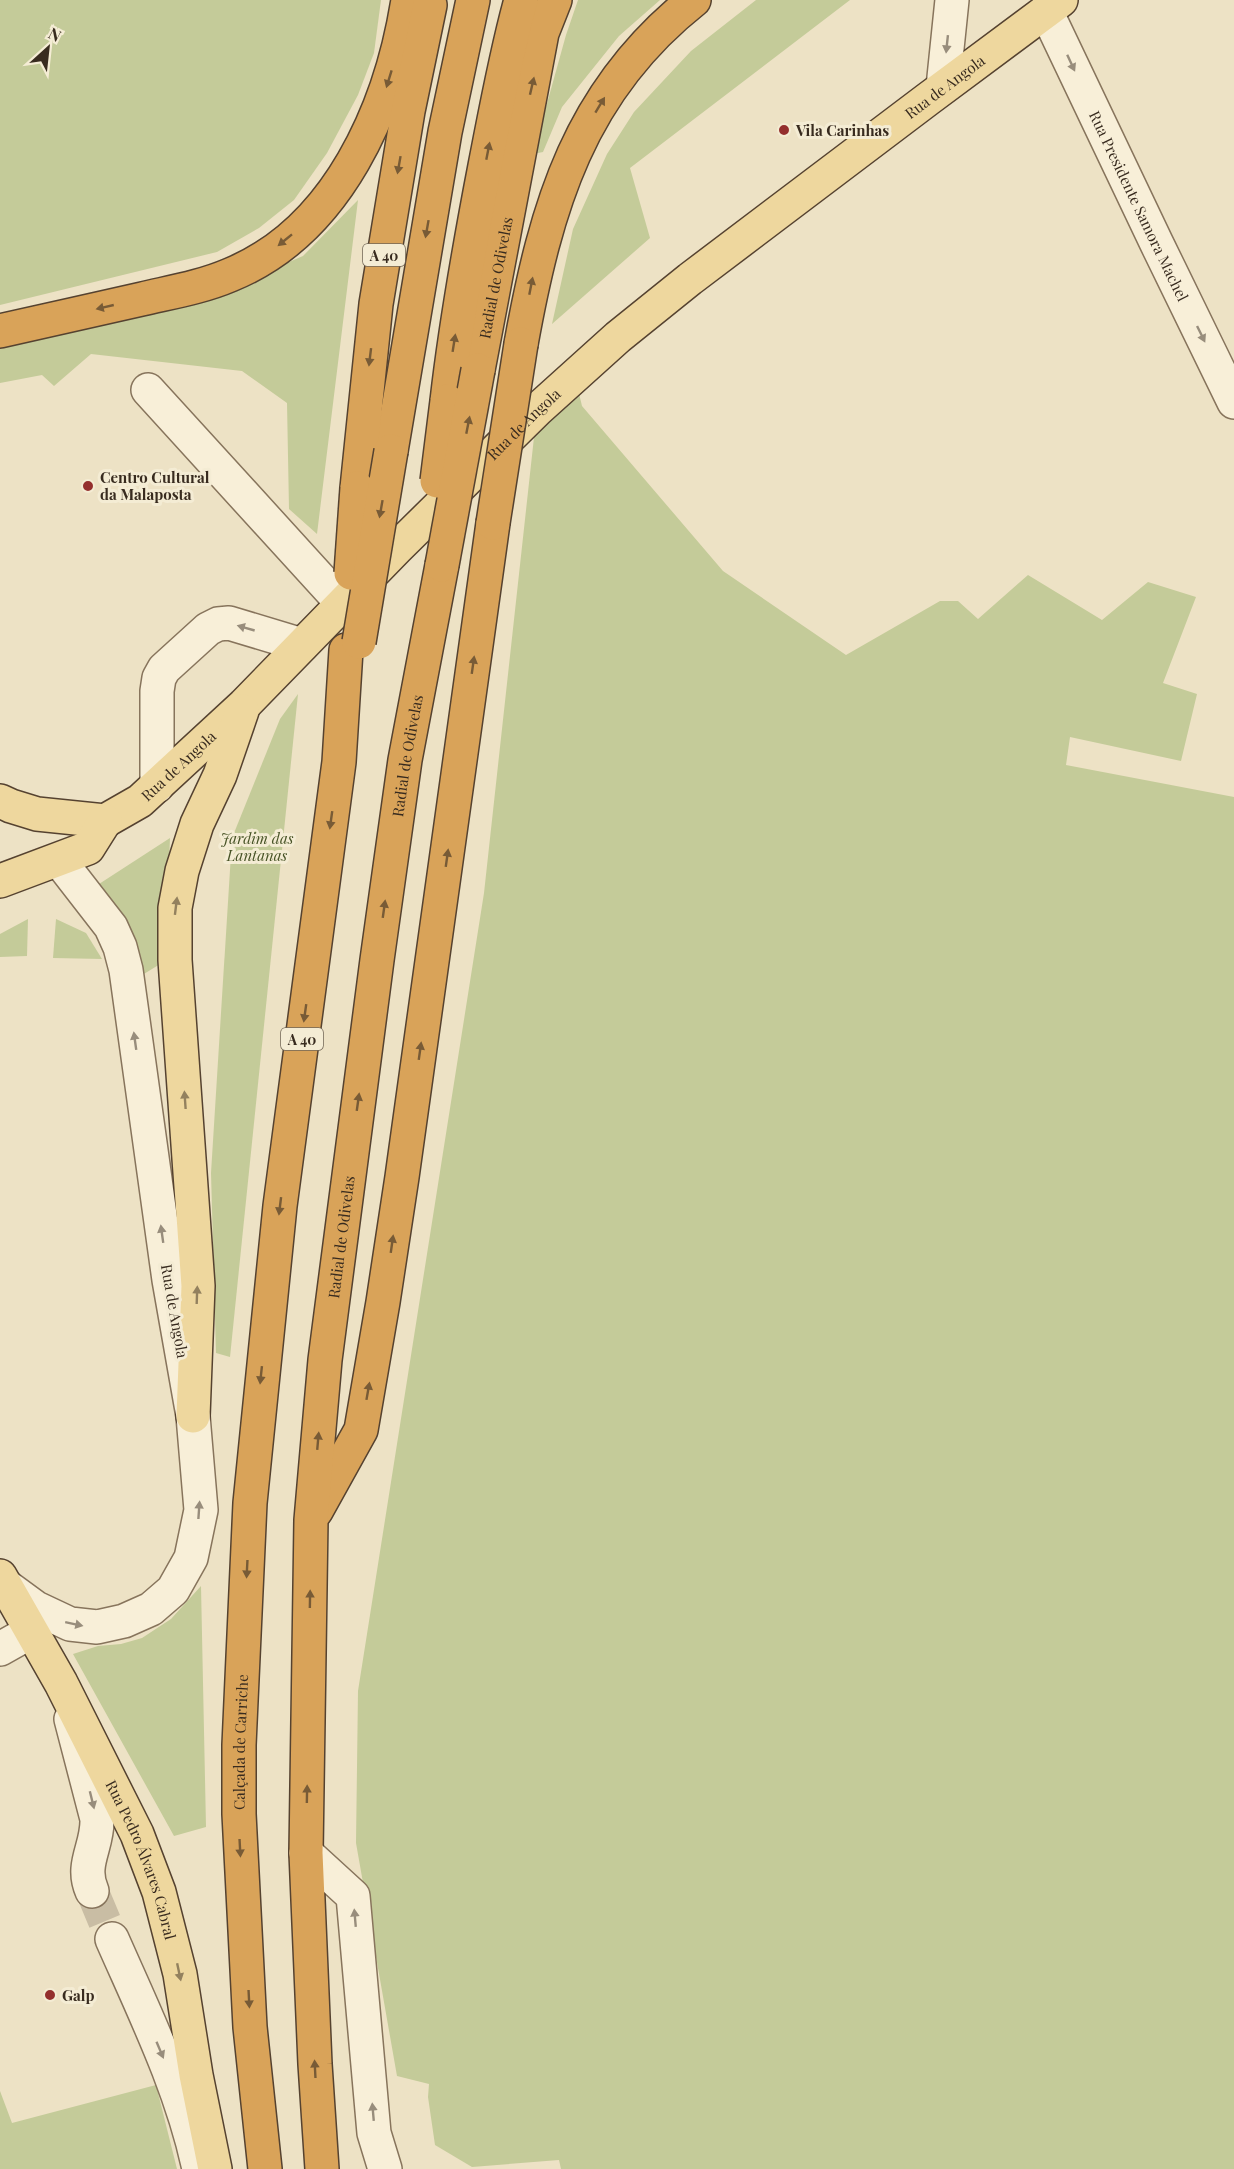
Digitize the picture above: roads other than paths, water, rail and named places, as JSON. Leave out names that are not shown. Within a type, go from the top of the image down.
[{"type":"highway","points":[[434,570],[451,362],[477,212],[527,32],[521,0]]},
{"type":"highway","name":"Radial de Odivelas","points":[[311,1520],[332,1303],[405,760],[434,570],[478,370],[518,153],[527,32],[555,0]]},
{"type":"highway","points":[[322,2169],[306,1853],[311,1520],[361,1430],[402,1177],[492,522],[533,278],[548,218],[581,137],[608,92],[636,55],[675,15],[694,0]]},
{"type":"highway","points":[[0,331],[191,288],[231,275],[266,256],[302,227],[347,173],[376,115],[418,12]]},
{"type":"highway","name":"A 40","points":[[352,646],[357,488],[376,304],[406,122],[418,12]]},
{"type":"highway","points":[[352,646],[391,452],[441,154],[470,14]]},
{"type":"highway","name":"Calçada de Carriche","points":[[265,2169],[250,2027],[239,1802],[239,1744],[250,1503],[280,1206],[339,762],[352,646]]},
{"type":"main road","name":"Rua de Angola","points":[[105,821],[140,801],[244,705],[342,603],[537,410],[618,337],[690,279],[1054,5]]},
{"type":"main road","points":[[193,1416],[198,1286],[175,960],[175,908],[182,871],[197,824],[219,775],[244,705]]},
{"type":"main road","points":[[0,881],[88,848],[105,821],[37,814],[5,803]]},
{"type":"main road","points":[[5,803],[58,860]]},
{"type":"main road","name":"Rua Pedro Álvares Cabral","points":[[3,1581],[62,1683],[137,1834],[159,1892],[180,1974],[196,2075],[215,2169]]},
{"type":"street","points":[[943,87],[952,0]]},
{"type":"street","name":"Rua Presidente Samora Machel","points":[[1054,5],[1156,242],[1234,402]]},
{"type":"street","points":[[148,390],[342,603]]},
{"type":"street","points":[[157,786],[157,691],[159,678],[164,669],[208,629],[218,624],[229,623],[302,645]]},
{"type":"street","name":"Rua de Angola","points":[[3,1581],[36,1608],[70,1624],[97,1627],[124,1621],[151,1609],[173,1590],[191,1558],[201,1510],[193,1416],[169,1280],[126,970],[120,947],[111,927],[58,860]]},
{"type":"street","points":[[0,1649],[32,1631]]},
{"type":"street","points":[[62,1683],[97,1820],[98,1833],[86,1875],[92,1891]]},
{"type":"street","points":[[306,1853],[353,1896],[374,2133],[385,2169]]},
{"type":"street","points":[[112,1939],[173,2082],[199,2169]]},
{"type":"tunnel","points":[[92,1891],[112,1939]]},
{"type":"place","name":"Vila Carinhas","points":[[784,130]]},
{"type":"place","name":"Centro Cultural da Malaposta","points":[[88,486]]},
{"type":"place","name":"Galp","points":[[50,1995]]},
{"type":"park label","name":"Jardim das Lantanas","points":[[257,846]]}]
